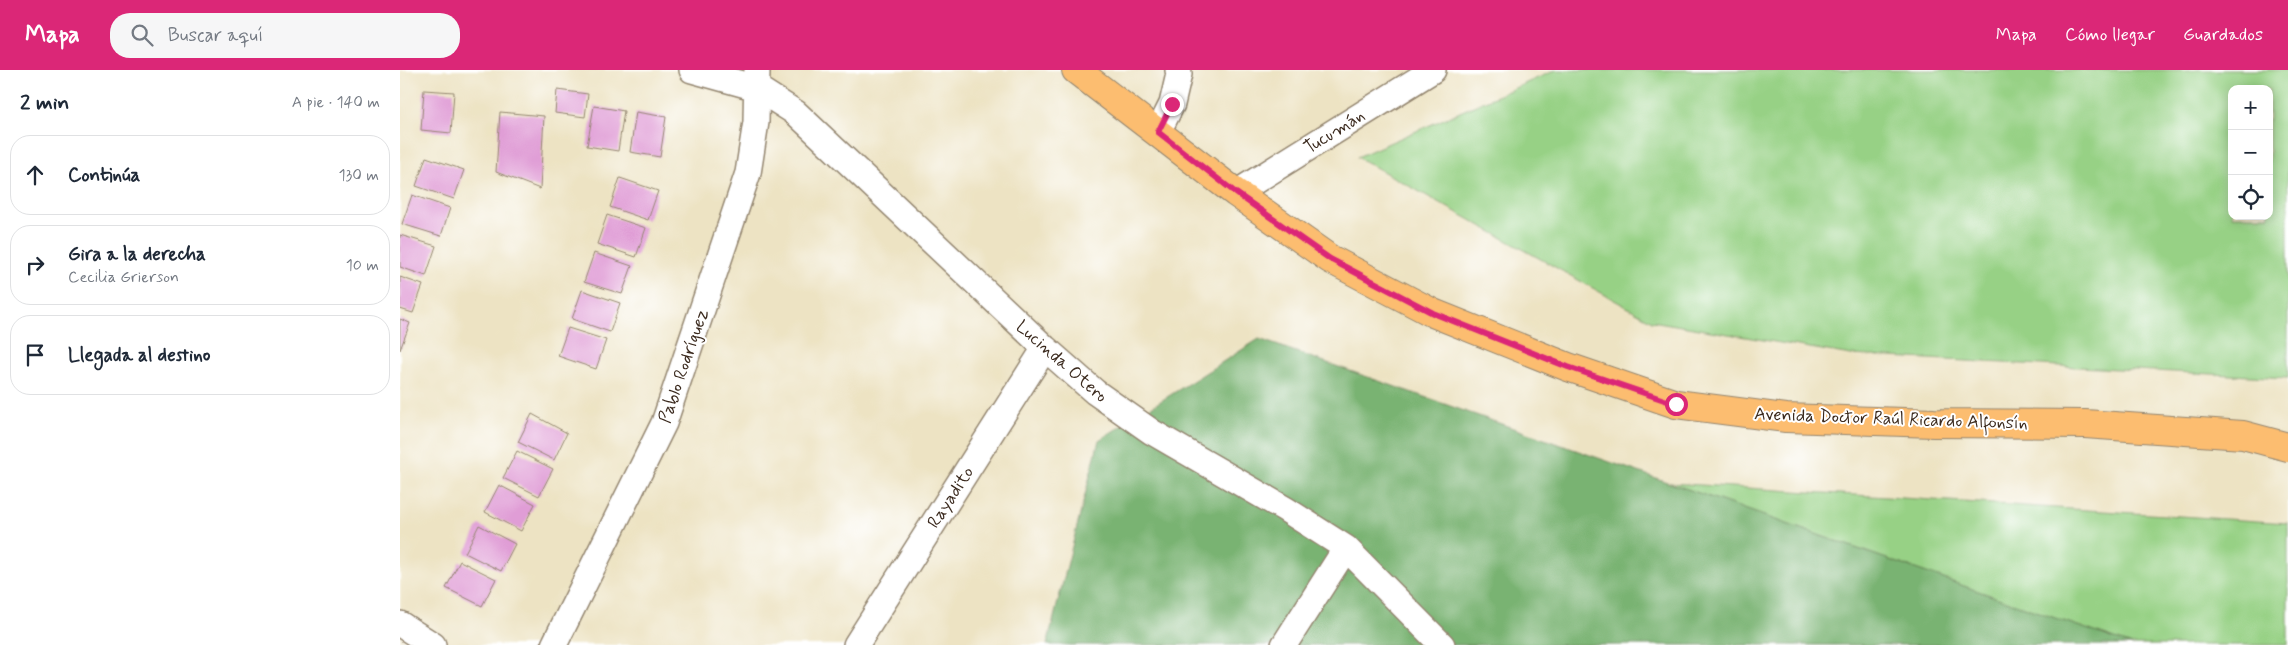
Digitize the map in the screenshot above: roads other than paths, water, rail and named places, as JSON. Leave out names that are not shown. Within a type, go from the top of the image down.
[{"type":"main road","name":"Avenida Doctor Raúl Ricardo Alfonsín","points":[[1076,70],[1236,193],[1330,259],[1433,313],[1568,367],[1676,404],[1786,418],[1934,423],[2085,424],[2243,435],[2288,448]]},
{"type":"street","name":"Lucinda Otero","points":[[692,70],[757,79],[796,113],[1045,348],[1096,392],[1152,432],[1285,509],[1346,548],[1442,645]]},
{"type":"street","points":[[1158,132],[1172,104],[1179,74],[1178,70]]},
{"type":"street","name":"Tucumán","points":[[1236,193],[1433,70]]},
{"type":"street","name":"Pablo Rodríguez","points":[[554,645],[664,423],[748,173],[756,122],[757,79]]},
{"type":"street","name":"Rayadito","points":[[856,645],[1045,348]]},
{"type":"street","points":[[1284,645],[1346,548]]},
{"type":"street","points":[[400,624],[433,645]]}]
